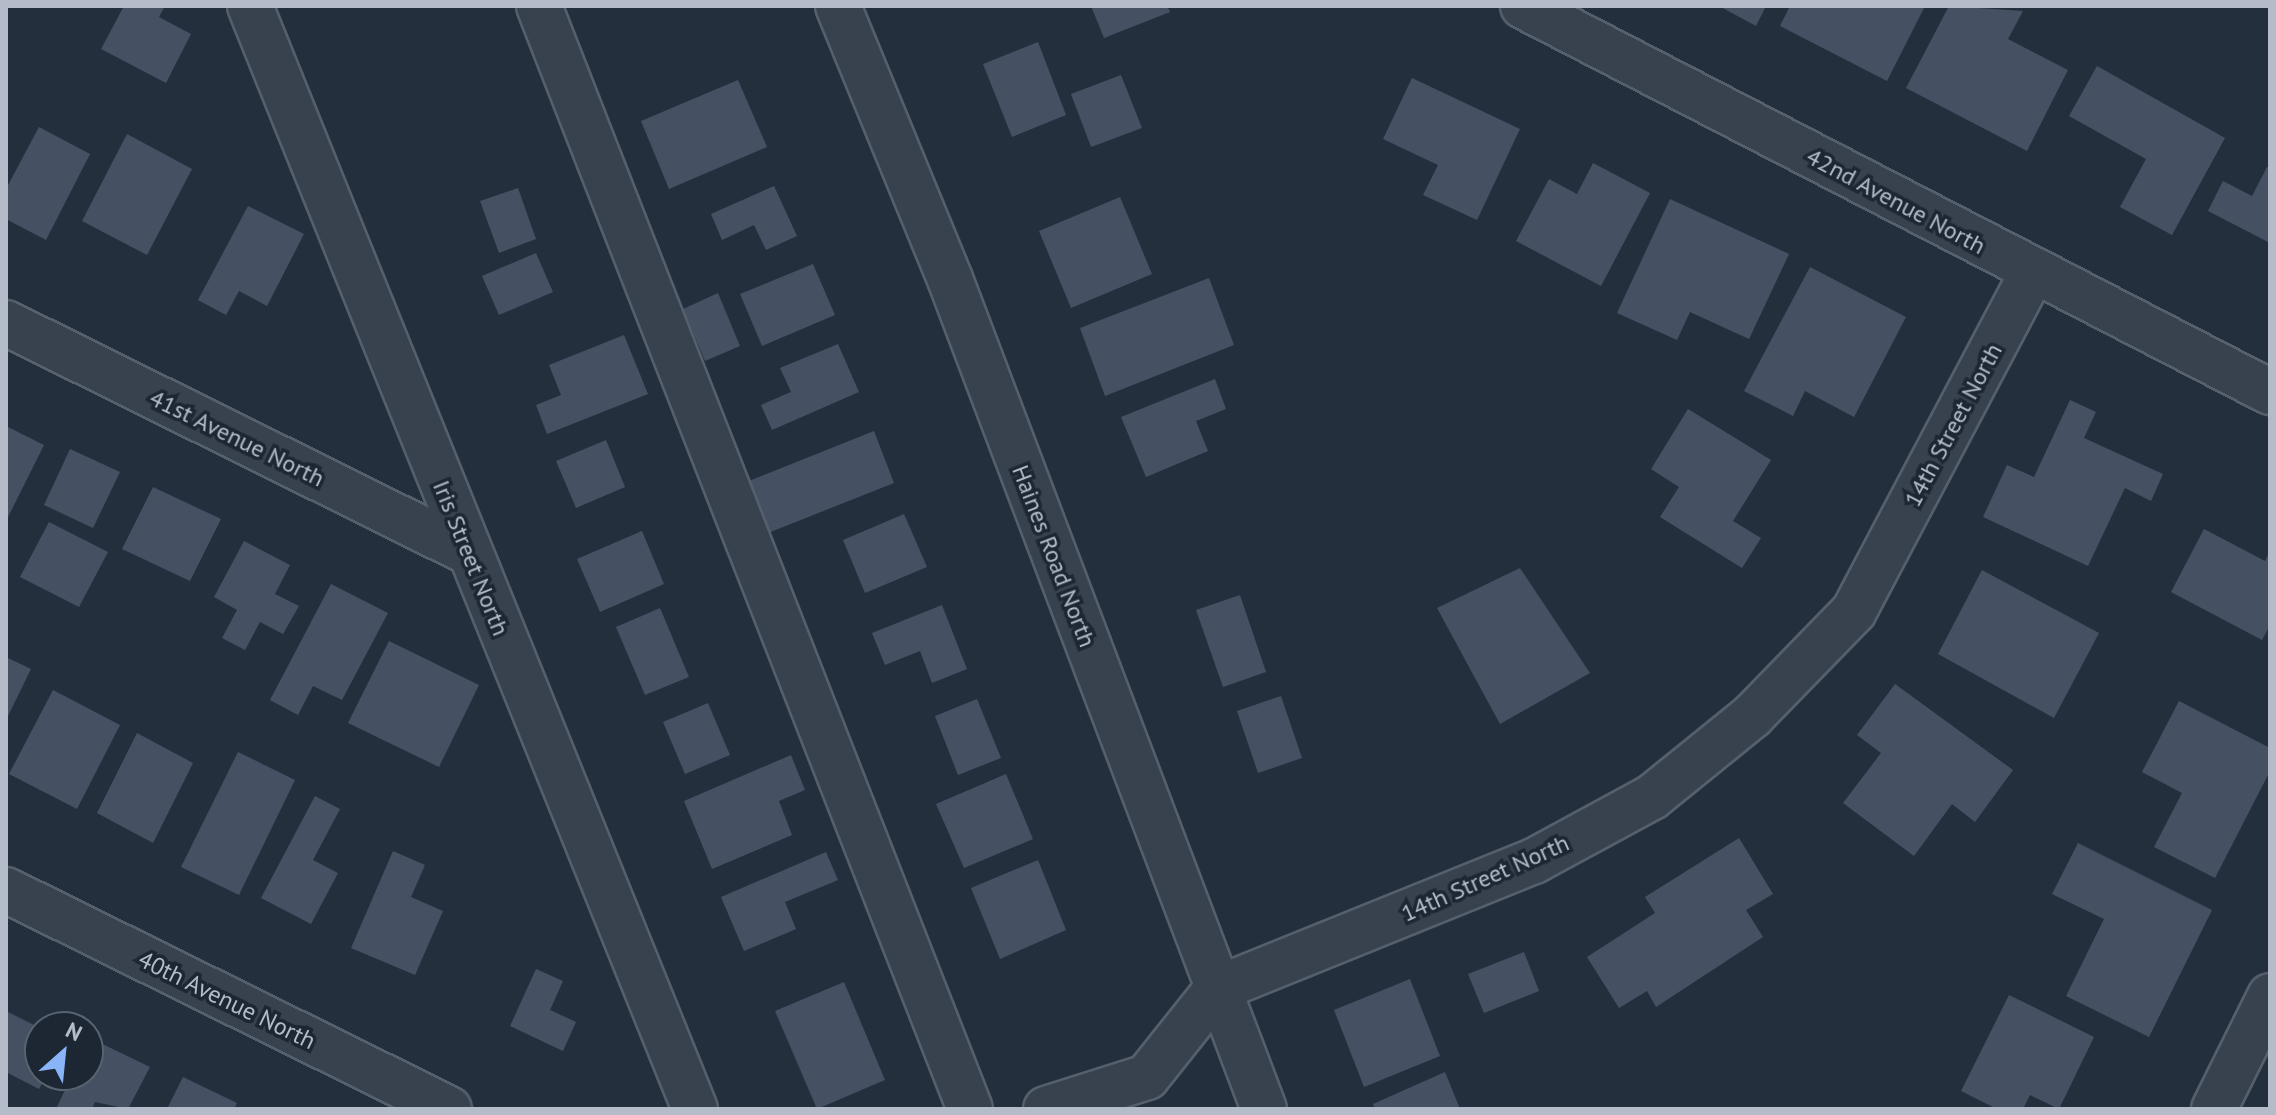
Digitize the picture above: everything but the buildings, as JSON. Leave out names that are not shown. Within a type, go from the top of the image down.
[{"type":"street","name":"Iris Street North","points":[[250,6],[695,1109]]},
{"type":"street","points":[[539,6],[970,1109]]},
{"type":"street","name":"Haines Road North","points":[[838,6],[950,279],[1264,1109]]},
{"type":"street","name":"42nd Avenue North","points":[[1523,6],[2270,392]]},
{"type":"street","name":"14th Street North","points":[[1046,1109],[1147,1077],[1217,989],[1534,861],[1652,797],[1752,716],[1854,611],[2033,272]]},
{"type":"street","name":"41st Avenue North","points":[[6,323],[468,552]]},
{"type":"street","name":"40th Avenue North","points":[[6,890],[449,1109]]},
{"type":"street","points":[[2214,1109],[2270,996]]}]
